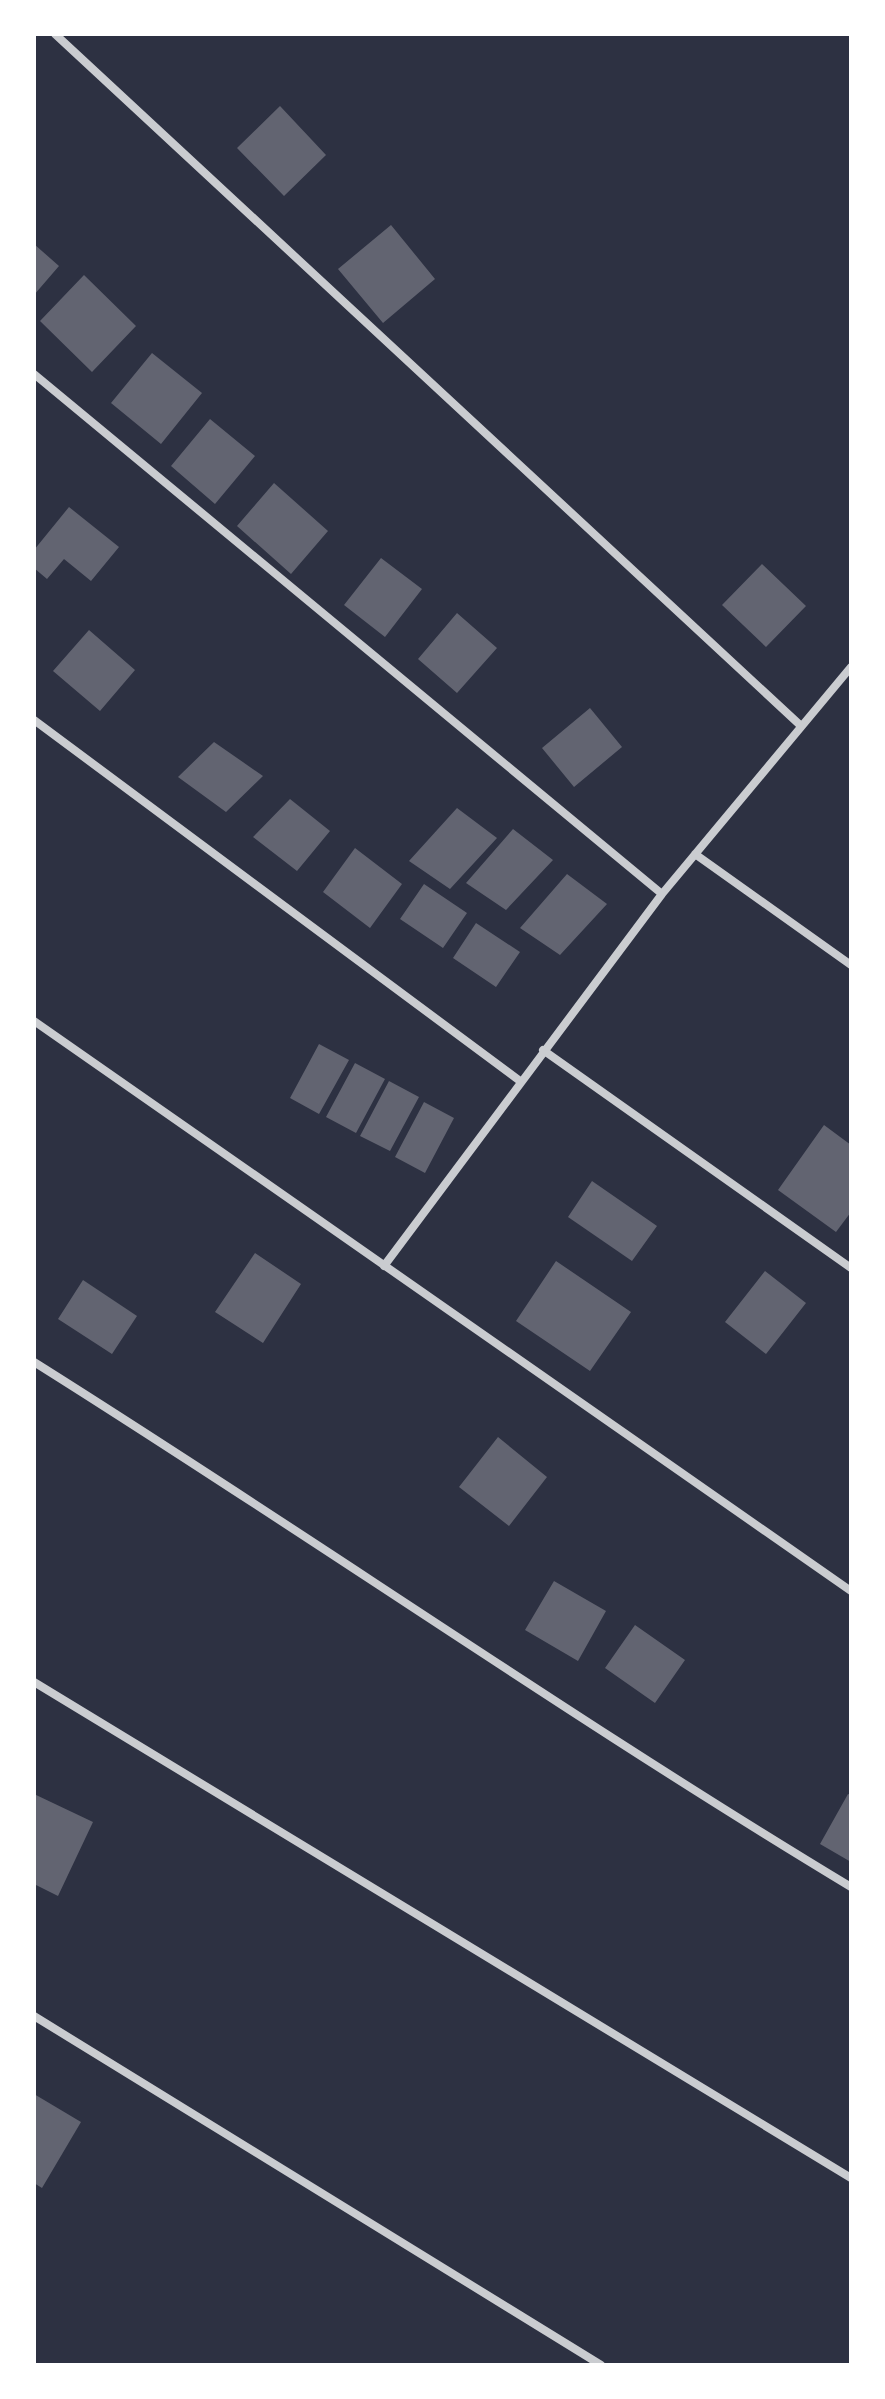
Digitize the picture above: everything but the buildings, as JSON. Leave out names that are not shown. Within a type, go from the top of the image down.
[{"type":"street","points":[[55,34],[800,725]]},
{"type":"street","points":[[34,374],[662,894]]},
{"type":"street","points":[[384,1266],[662,894],[851,667]]},
{"type":"street","points":[[34,720],[520,1081]]},
{"type":"street","points":[[695,854],[851,965]]},
{"type":"street","points":[[34,1021],[851,1591]]},
{"type":"street","points":[[543,1050],[851,1268]]},
{"type":"street","points":[[34,1362],[422,1611],[596,1728],[851,1887]]},
{"type":"street","points":[[34,1682],[851,2178]]},
{"type":"street","points":[[34,2016],[601,2365]]}]
